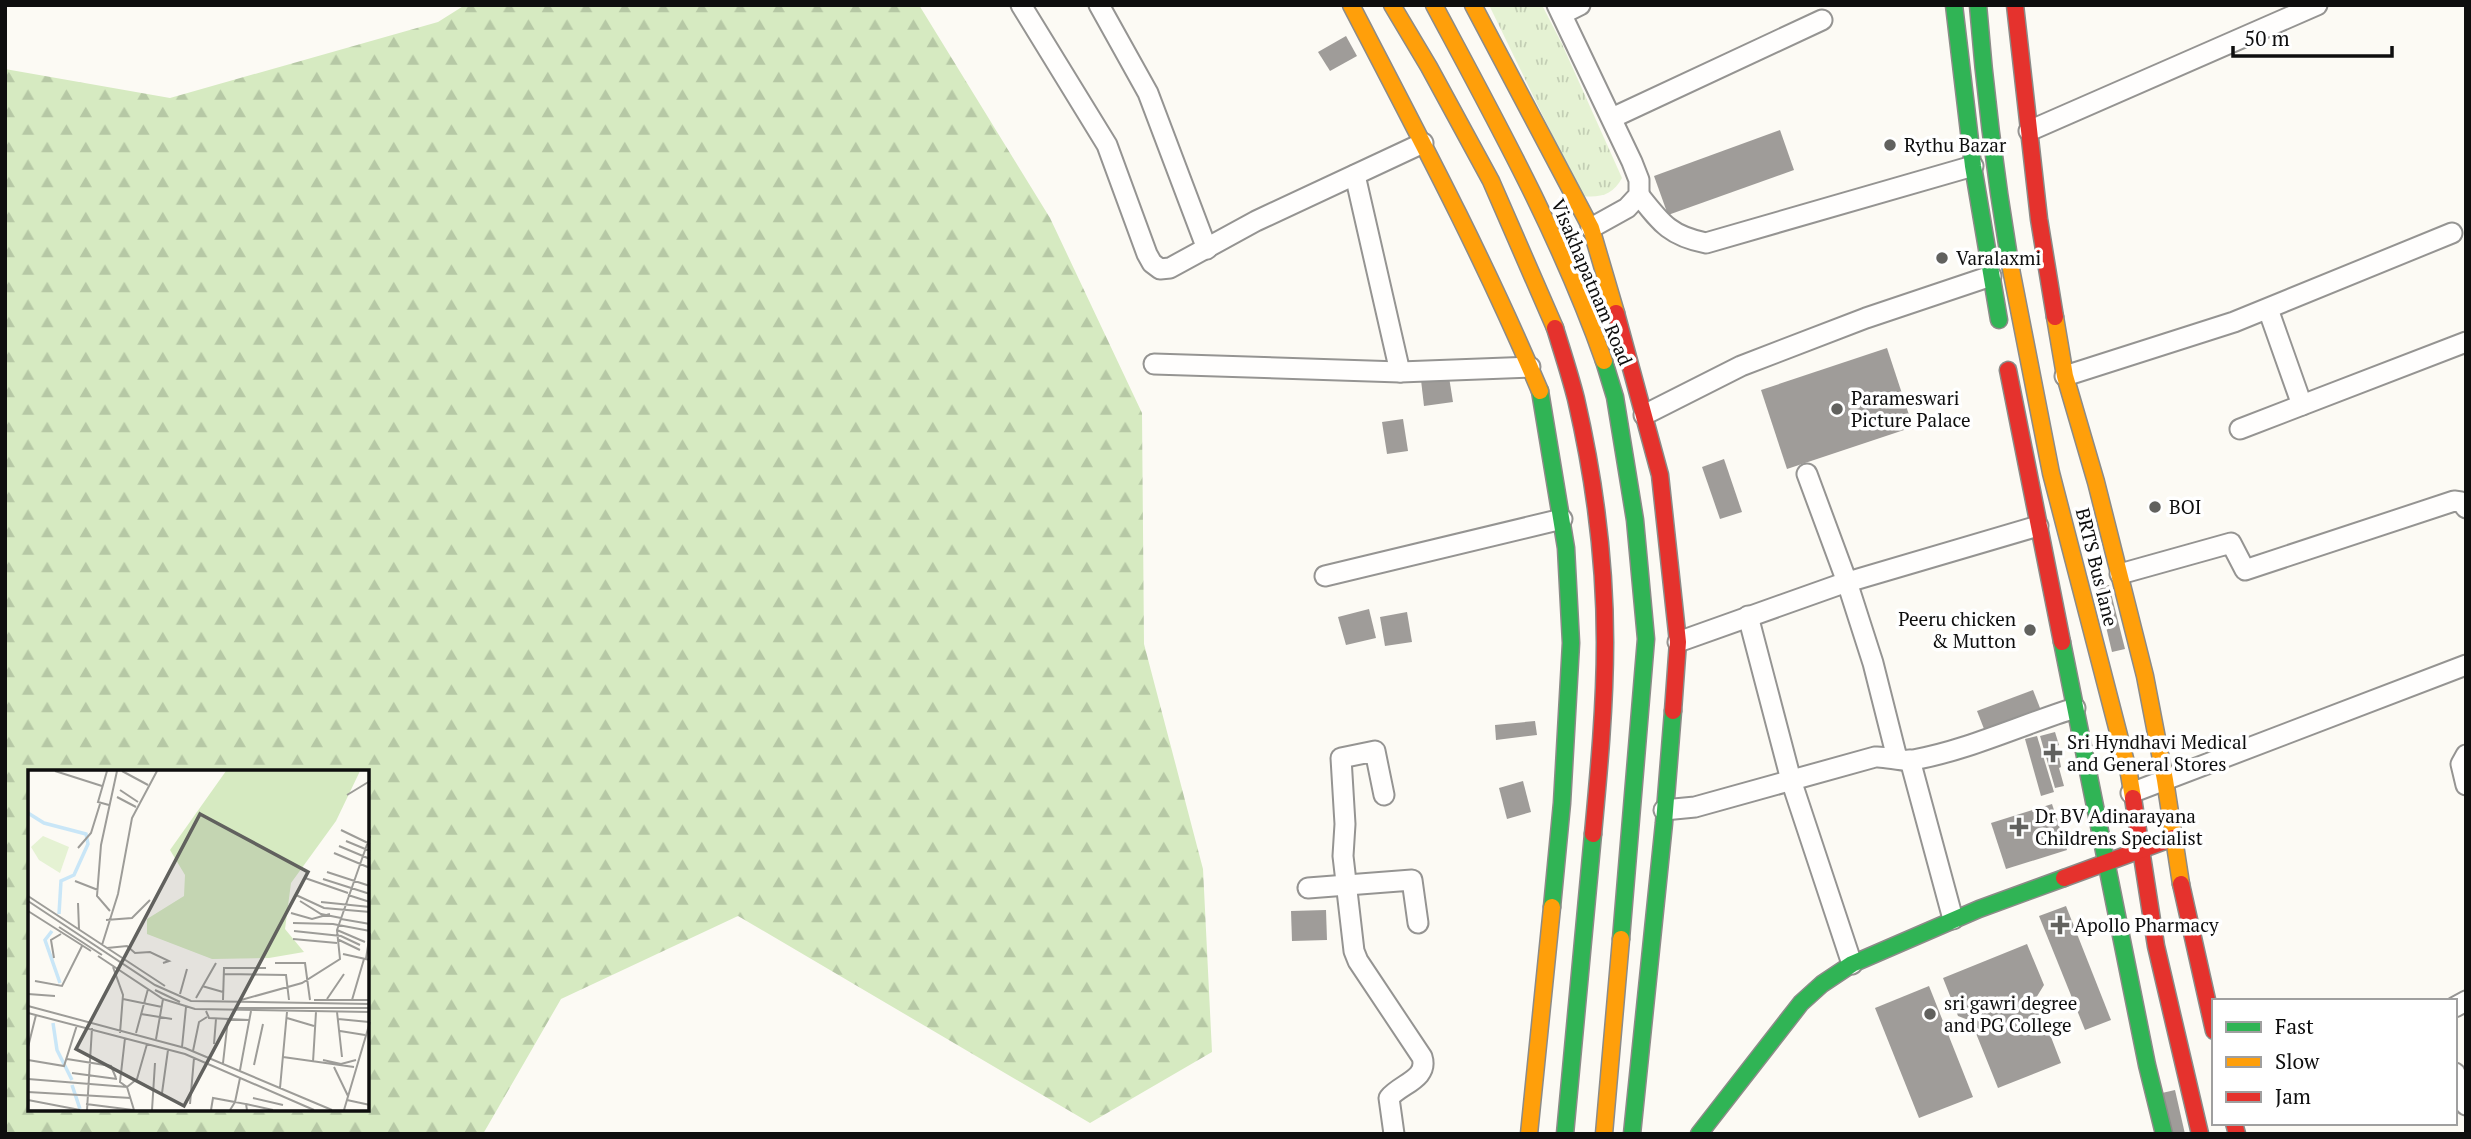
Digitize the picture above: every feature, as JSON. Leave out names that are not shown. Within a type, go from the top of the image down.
[{"type":"main road","points":[[1351,5],[1423,142],[1530,366],[1540,391],[1562,519],[1571,643],[1562,803],[1529,1134]]},
{"type":"main road","points":[[1392,5],[1491,181],[1552,316],[1576,399],[1591,481],[1600,555],[1605,642],[1600,766],[1565,1134]]},
{"type":"main road","name":"Visakhapatnam Road","points":[[1434,5],[1523,172],[1581,301],[1612,383],[1633,501],[1644,580],[1646,639],[1604,1134]]},
{"type":"main road","points":[[1473,5],[1591,228],[1660,475],[1678,642],[1632,1134]]},
{"type":"main road","points":[[1954,5],[1973,166],[2004,349],[2147,1065],[2164,1134]]},
{"type":"main road","name":"BRTS Bus lane","points":[[1978,5],[1983,72],[2000,203],[2024,341],[2051,473],[2129,774],[2156,946],[2200,1134]]},
{"type":"main road","points":[[2015,5],[2039,219],[2064,376],[2120,574],[2145,676],[2181,885],[2212,1022]]},
{"type":"main road","points":[[1699,1134],[1801,1003],[1822,984],[1852,964],[1953,919],[2173,838]]},
{"type":"street","points":[[1021,5],[1107,145],[1152,263],[1160,269],[1170,268],[1256,221],[1423,142]]},
{"type":"street","points":[[1099,5],[1148,93],[1207,249]]},
{"type":"street","points":[[1580,5],[1559,10],[1639,180],[1639,195],[1662,224],[1685,239],[1706,243],[1973,166]]},
{"type":"street","points":[[2029,131],[2317,5]]},
{"type":"street","points":[[1612,118],[1822,20]]},
{"type":"street","points":[[1355,175],[1400,372]]},
{"type":"street","points":[[1591,228],[1627,208],[1639,195]]},
{"type":"street","points":[[2064,376],[2234,322],[2452,233]]},
{"type":"street","points":[[1644,415],[1741,366],[1866,318],[1991,276]]},
{"type":"street","points":[[2268,309],[2302,405]]},
{"type":"street","points":[[2240,429],[2466,342]]},
{"type":"street","points":[[1154,364],[1400,372],[1530,366]]},
{"type":"street","points":[[1807,474],[1847,582],[1953,919]]},
{"type":"street","points":[[2120,574],[2231,543],[2245,570],[2454,501],[2461,502],[2466,508]]},
{"type":"street","points":[[1325,576],[1562,519]]},
{"type":"street","points":[[1678,642],[1847,582],[2038,526]]},
{"type":"street","points":[[1748,615],[1791,780],[1852,964]]},
{"type":"street","points":[[1571,643],[1605,642]]},
{"type":"street","points":[[2131,793],[2466,665]]},
{"type":"street","points":[[1664,810],[1695,807],[1875,757],[1903,759],[1985,740],[2075,708]]},
{"type":"street","points":[[1384,795],[1375,751],[1341,758],[1345,824],[1343,856],[1358,961],[1425,1064],[1418,1076],[1389,1098],[1394,1134]]},
{"type":"street","points":[[2466,755],[2461,764],[2466,785]]},
{"type":"street","points":[[1308,888],[1412,880],[1418,923]]},
{"type":"street","points":[[2457,1079],[2466,1105]]},
{"type":"green space","points":[[465,5],[919,5],[1050,218],[1142,413],[1144,644],[1203,869],[1212,1052],[1090,1123],[738,916],[561,999],[483,1134],[5,1134],[5,69],[170,98],[438,22]]},
{"type":"green space","points":[[1489,5],[1542,5],[1622,178],[1610,192],[1600,196],[1582,196]]},
{"type":"building","points":[[1346,36],[1357,56],[1330,71],[1318,52]]},
{"type":"building","points":[[1780,130],[1794,170],[1668,215],[1654,176]]},
{"type":"building","name":"Parameswari Picture Palace","points":[[1887,348],[1913,427],[1787,469],[1761,390]]},
{"type":"building","points":[[1449,377],[1453,402],[1424,406],[1421,380]]},
{"type":"building","points":[[1403,419],[1408,451],[1387,454],[1382,422]]},
{"type":"building","points":[[1724,459],[1742,512],[1720,519],[1702,467]]},
{"type":"building","points":[[2109,585],[2125,649],[2112,652],[2097,589]]},
{"type":"building","points":[[1369,609],[1376,638],[1346,645],[1338,617]]},
{"type":"building","points":[[1407,612],[1412,642],[1385,646],[1380,617]]},
{"type":"building","points":[[2033,690],[2042,713],[1986,734],[1977,711]]},
{"type":"building","points":[[1535,721],[1537,735],[1496,740],[1495,725]]},
{"type":"building","points":[[2055,732],[2064,786],[2055,788],[2040,736]]},
{"type":"building","points":[[2037,736],[2054,792],[2041,796],[2025,739]]},
{"type":"building","points":[[1523,781],[1531,812],[1507,819],[1499,788]]},
{"type":"building","points":[[2052,804],[2067,850],[2006,869],[1991,823]]},
{"type":"building","points":[[2066,906],[2111,1020],[2085,1030],[2039,916]]},
{"type":"building","points":[[1326,910],[1327,940],[1292,941],[1291,911]]},
{"type":"building","points":[[2027,944],[2044,985],[2036,998],[2061,1063],[1998,1088],[1971,1021],[1958,1016],[1943,978]]},
{"type":"building","points":[[1929,986],[1973,1097],[1919,1118],[1875,1008]]},
{"type":"building","points":[[2175,1090],[2185,1134],[2171,1134],[2162,1093]]},
{"type":"traffic: fast","points":[[1954,5],[1973,166],[1999,320]]},
{"type":"traffic: fast","points":[[1978,5],[2000,203],[2011,269]]},
{"type":"traffic: fast","points":[[1604,361],[1615,397],[1635,520],[1646,639],[1621,939]]},
{"type":"traffic: fast","points":[[1540,391],[1566,548],[1571,643],[1562,803],[1552,907]]},
{"type":"traffic: fast","points":[[2062,642],[2147,1065],[2164,1134]]},
{"type":"traffic: fast","points":[[1632,1134],[1673,711]]},
{"type":"traffic: fast","points":[[1565,1134],[1593,834]]},
{"type":"traffic: fast","points":[[1699,1134],[1801,1003],[1822,984],[1852,964],[1979,909],[2064,878]]},
{"type":"traffic: slow","points":[[1351,5],[1473,244],[1540,391]]},
{"type":"traffic: slow","points":[[1392,5],[1491,181],[1555,328]]},
{"type":"traffic: slow","points":[[1434,5],[1547,224],[1568,269],[1604,361]]},
{"type":"traffic: slow","points":[[1473,5],[1591,228],[1616,313]]},
{"type":"traffic: slow","points":[[2011,269],[2051,473],[2133,798]]},
{"type":"traffic: slow","points":[[2055,317],[2065,376],[2096,482],[2145,676],[2181,884]]},
{"type":"traffic: slow","points":[[1529,1134],[1552,907]]},
{"type":"traffic: slow","points":[[1604,1134],[1621,939]]},
{"type":"traffic: jam","points":[[2015,5],[2039,219],[2055,317]]},
{"type":"traffic: jam","points":[[1616,313],[1660,475],[1678,642],[1673,711]]},
{"type":"traffic: jam","points":[[1555,328],[1576,399],[1588,459],[1603,581],[1604,690],[1593,834]]},
{"type":"traffic: jam","points":[[2008,370],[2062,642]]},
{"type":"traffic: jam","points":[[2133,798],[2156,946],[2200,1134]]},
{"type":"traffic: jam","points":[[2064,878],[2173,838]]},
{"type":"traffic: jam","points":[[2181,884],[2212,1022]]},
{"type":"traffic: jam","points":[[2235,1125],[2237,1134]]},
{"type":"place","name":"Rythu Bazar","points":[[1890,145]]},
{"type":"place","name":"Varalaxmi","points":[[1942,258]]},
{"type":"place","name":"Parameswari Picture Palace","points":[[1837,409]]},
{"type":"place","name":"BOI","points":[[2155,507]]},
{"type":"place","name":"Peeru chicken & Mutton","points":[[2030,630]]},
{"type":"place","name":"Sri Hyndhavi Medical and General Stores","points":[[2053,753]]},
{"type":"place","name":"Dr BV Adinarayana Childrens Specialist","points":[[2019,827]]},
{"type":"place","name":"Apollo Pharmacy","points":[[2060,925]]},
{"type":"place","name":"sri gawri degree and PG College","points":[[1930,1014]]}]
